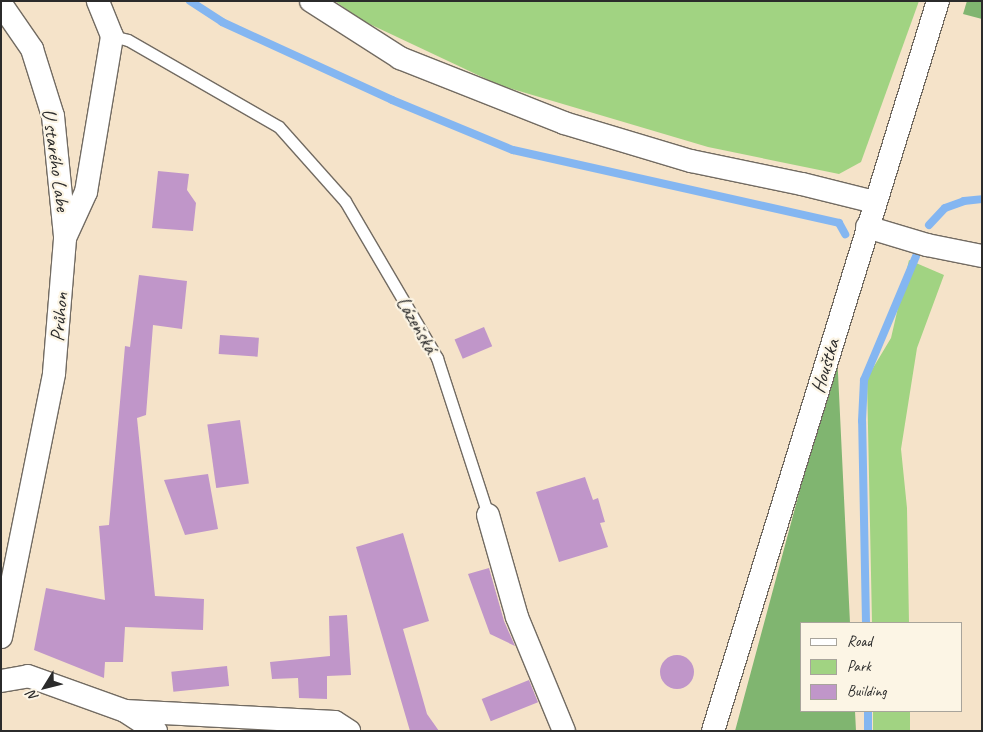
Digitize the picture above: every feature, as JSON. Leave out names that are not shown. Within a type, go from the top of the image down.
[{"type":"street","points":[[98,1],[112,36]]},
{"type":"street","points":[[311,1],[400,58],[564,123],[691,161],[802,184],[874,202]]},
{"type":"street","name":"Houštka","points":[[713,731],[874,202],[938,1]]},
{"type":"street","name":"U starého Labe","points":[[1,4],[32,49],[53,116],[65,238]]},
{"type":"street","name":"Průhon","points":[[1,637],[54,372],[65,238],[86,192],[112,36]]},
{"type":"street","points":[[867,227],[927,245],[982,256]]},
{"type":"street","name":"Lázeňská","points":[[488,515],[517,617],[564,731]]},
{"type":"street","points":[[1,681],[28,676],[125,711],[156,731]]},
{"type":"street","points":[[125,711],[251,724],[335,722],[349,731]]},
{"type":"lane","name":"Lázeňská","points":[[112,36],[128,40],[279,127],[345,201],[438,358],[488,515]]},
{"type":"green space","points":[[335,1],[919,1],[861,162],[839,174],[708,147],[499,85],[361,20]]},
{"type":"green space","points":[[967,1],[982,1],[982,19],[963,14]]},
{"type":"green space","points":[[909,260],[944,275],[917,348],[901,449],[907,508],[909,622],[872,622],[867,378],[891,338]]},
{"type":"green space","points":[[837,352],[850,622],[800,622],[800,712],[855,712],[856,731],[735,731]]},
{"type":"green space","points":[[873,712],[910,712],[910,731],[873,731]]},
{"type":"building","points":[[158,171],[189,174],[187,190],[196,203],[193,231],[152,228]]},
{"type":"building","points":[[139,275],[187,281],[182,329],[153,325],[146,415],[137,418],[155,596],[204,599],[203,630],[125,627],[123,662],[105,662],[104,678],[34,650],[46,588],[105,600],[99,526],[109,525],[125,346],[130,347]]},
{"type":"building","points":[[484,327],[492,346],[463,359],[455,340]]},
{"type":"building","points":[[220,335],[259,338],[258,357],[219,354]]},
{"type":"building","points":[[240,420],[249,483],[216,488],[207,425]]},
{"type":"building","points":[[208,474],[218,529],[185,535],[164,480]]},
{"type":"building","points":[[585,477],[593,500],[598,498],[605,522],[600,523],[608,547],[559,562],[536,492]]},
{"type":"building","points":[[403,533],[429,621],[403,629],[427,714],[439,731],[410,731],[356,547]]},
{"type":"building","points":[[489,568],[504,621],[515,646],[490,634],[468,574]]},
{"type":"building","points":[[347,615],[351,675],[327,676],[327,699],[299,698],[298,678],[272,679],[270,662],[330,656],[329,616]]},
{"type":"building","points":[[677,655],[684,656],[689,660],[693,665],[693,679],[689,684],[684,688],[677,689],[670,688],[665,684],[661,679],[660,672],[661,665],[665,660],[670,656]]},
{"type":"building","points":[[227,666],[229,686],[173,692],[171,672]]},
{"type":"building","points":[[529,680],[538,702],[491,721],[482,699]]},
{"type":"waterway","points":[[190,1],[222,22],[392,100],[513,150],[839,223],[845,234]]},
{"type":"waterway","points":[[929,225],[945,208],[964,201],[982,199]]},
{"type":"waterway","points":[[866,622],[862,421],[864,380],[916,256]]},
{"type":"waterway","points":[[868,712],[868,731]]}]
